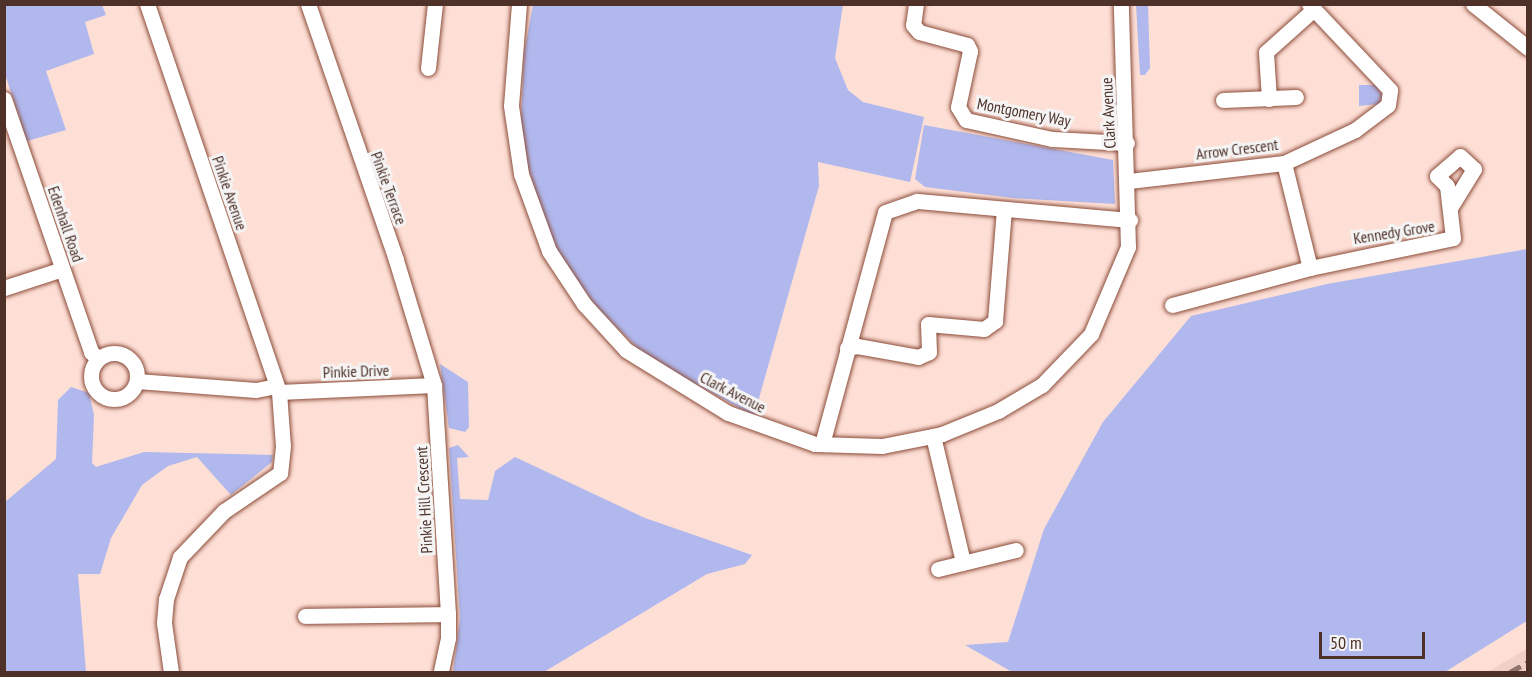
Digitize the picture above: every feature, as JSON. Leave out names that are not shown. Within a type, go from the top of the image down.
[{"type":"street","name":"Pinkie Avenue","points":[[147,4],[278,389]]},
{"type":"street","name":"Pinkie Terrace","points":[[308,4],[396,260],[434,385]]},
{"type":"street","points":[[428,68],[435,4]]},
{"type":"street","name":"Clark Avenue","points":[[519,4],[511,105],[515,136],[532,207],[563,275],[584,304],[627,350],[674,382],[728,413],[773,432],[822,444],[882,446],[933,436],[998,411],[1042,385],[1089,338],[1110,298],[1128,247],[1129,181],[1121,4]]},
{"type":"street","name":"Montgomery Way","points":[[916,4],[914,25],[919,32],[967,45],[970,51],[958,107],[966,120],[1052,138],[1127,142]]},
{"type":"street","points":[[1473,4],[1527,48]]},
{"type":"street","name":"Arrow Crescent","points":[[1129,181],[1284,163],[1355,130],[1388,105],[1391,96],[1390,90],[1311,7],[1266,52],[1269,99]]},
{"type":"street","points":[[1223,100],[1296,97]]},
{"type":"street","name":"Edenhall Road","points":[[4,99],[92,352],[98,358]]},
{"type":"street","points":[[1284,163],[1310,268]]},
{"type":"street","points":[[822,444],[885,212],[899,205],[917,201],[1130,220]]},
{"type":"street","name":"Kennedy Grove","points":[[1172,306],[1376,252],[1447,242],[1453,238],[1450,208]]},
{"type":"street","points":[[848,348],[868,347],[918,357],[929,352],[928,324],[984,329],[995,321],[1004,210]]},
{"type":"street","points":[[4,288],[62,269]]},
{"type":"street","points":[[111,352],[126,355],[136,366],[137,381],[124,397],[103,396],[90,379],[98,358],[111,352]]},
{"type":"street","name":"Pinkie Drive","points":[[137,381],[256,390],[434,385]]},
{"type":"street","name":"Pinkie Hill Crescent","points":[[434,385],[448,614],[447,652],[441,672]]},
{"type":"street","points":[[171,672],[164,622],[172,576],[180,557],[208,524],[280,473],[283,446],[278,389]]},
{"type":"street","points":[[933,436],[963,562]]},
{"type":"street","points":[[938,569],[1016,550]]},
{"type":"street","points":[[305,616],[448,614]]},
{"type":"shaded area","points":[[4,5],[102,5],[106,15],[85,22],[94,54],[46,71],[66,130],[27,141],[5,74]]},
{"type":"shaded area","points":[[533,5],[843,5],[835,58],[848,90],[863,102],[924,117],[910,182],[818,162],[819,186],[754,416],[647,357],[597,308],[552,243],[520,142],[524,53]]},
{"type":"shaded area","points":[[1136,5],[1148,5],[1150,68],[1145,75],[1140,75]]},
{"type":"shaded area","points":[[1359,85],[1376,85],[1382,96],[1379,104],[1359,106]]},
{"type":"shaded area","points":[[924,125],[1113,160],[1115,204],[1013,198],[925,187],[915,179]]},
{"type":"shaded area","points":[[1527,249],[1527,621],[1445,672],[1012,672],[965,645],[1008,642],[1044,529],[1103,422],[1191,316],[1327,284]]},
{"type":"shaded area","points":[[440,364],[468,382],[469,427],[465,432],[449,428]]},
{"type":"shaded area","points":[[71,387],[89,393],[94,415],[92,463],[96,467],[144,452],[273,455],[272,462],[231,495],[197,457],[168,466],[142,485],[111,538],[100,574],[78,574],[86,672],[5,672],[5,502],[56,459],[58,400]]},
{"type":"shaded area","points":[[458,445],[469,457],[457,458],[460,499],[488,500],[495,471],[515,457],[645,518],[752,555],[745,564],[707,574],[544,672],[453,672],[460,618],[449,448]]},
{"type":"shaded area","points":[[1527,649],[1527,672],[1487,672]]},
{"type":"railway","points":[[1510,672],[1528,662]]}]
